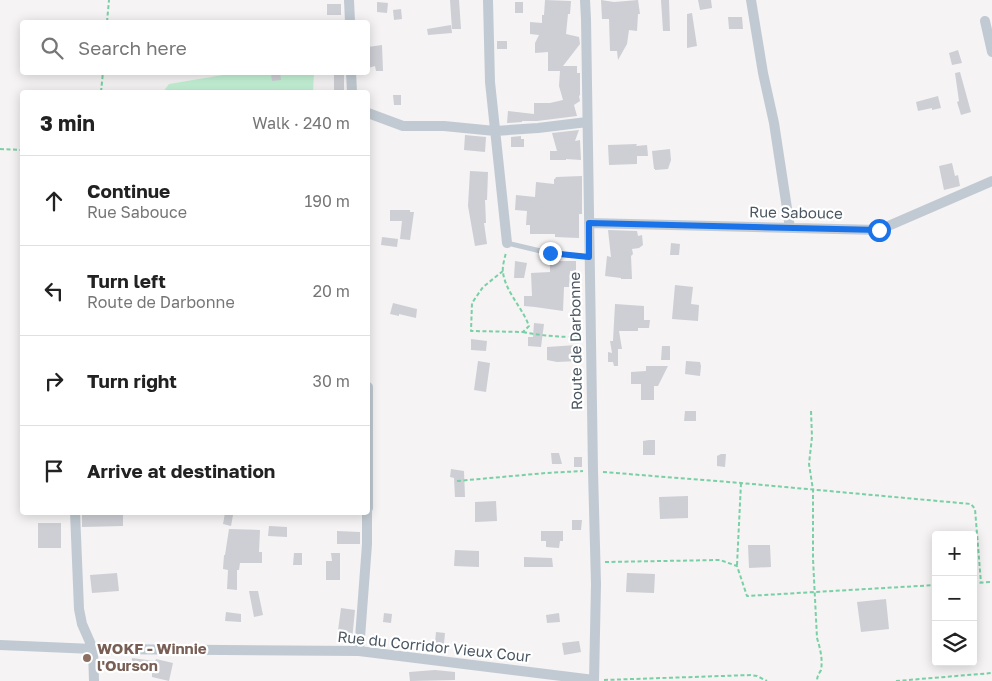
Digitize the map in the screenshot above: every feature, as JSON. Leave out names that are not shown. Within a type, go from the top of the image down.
[{"type":"street","points":[[349,0],[350,20]]},
{"type":"street","points":[[488,0],[490,82],[507,244]]},
{"type":"street","name":"Route de Darbonne","points":[[584,0],[586,19],[596,562],[594,681]]},
{"type":"street","points":[[751,0],[763,73],[774,123],[790,228]]},
{"type":"street","points":[[985,21],[992,52]]},
{"type":"street","points":[[351,75],[352,90]]},
{"type":"street","points":[[370,114],[403,126],[444,126],[495,131],[587,122]]},
{"type":"street","name":"Rue Sabouce","points":[[589,223],[879,230],[992,181]]},
{"type":"street","points":[[75,515],[79,609],[82,624],[93,649],[94,681]]},
{"type":"street","points":[[359,651],[368,515]]},
{"type":"street","name":"Rue du Corridor Vieux Cour","points":[[0,645],[93,649],[359,651],[594,681]]},
{"type":"lane","points":[[507,244],[550,253],[589,257]]},
{"type":"path","points":[[107,20],[109,0]]},
{"type":"path","points":[[101,90],[103,75]]},
{"type":"path","points":[[0,149],[20,150]]},
{"type":"path","points":[[507,244],[502,271],[509,292],[525,316],[528,326],[523,332]]},
{"type":"path","points":[[502,271],[483,287],[472,303],[471,332],[523,332],[562,337],[591,336]]},
{"type":"path","points":[[811,411],[812,437],[809,464],[813,490],[816,638],[821,649],[820,671],[817,675],[817,681]]},
{"type":"path","points":[[457,481],[593,471],[970,504],[975,509],[981,583]]},
{"type":"path","points":[[741,483],[737,566],[747,596],[932,585]]},
{"type":"path","points":[[596,562],[720,560],[737,566]]},
{"type":"path","points":[[977,583],[992,582]]},
{"type":"path","points":[[896,681],[992,674]]},
{"type":"path","points":[[594,681],[752,675],[767,681]]},
{"type":"green space","points":[[223,75],[314,75],[313,90],[164,90],[169,84]]},
{"type":"building","points":[[450,0],[459,0],[461,29],[452,29]]},
{"type":"building","points":[[545,0],[571,1],[566,34],[579,37],[580,44],[563,66],[577,66],[577,73],[580,73],[580,101],[574,105],[577,116],[507,123],[508,111],[534,114],[534,103],[550,103],[563,100],[559,86],[560,71],[548,71],[548,52],[535,53],[535,43],[539,35],[530,34],[530,22],[542,23]]},
{"type":"building","points":[[601,0],[614,2],[638,0],[640,14],[638,14],[637,31],[629,30],[627,44],[618,60],[617,51],[610,51],[609,19],[602,19]]},
{"type":"building","points":[[661,0],[669,0],[670,31],[663,31]]},
{"type":"building","points":[[698,0],[711,0],[712,8],[700,10]]},
{"type":"building","points":[[377,2],[388,3],[387,13],[377,12]]},
{"type":"building","points":[[515,2],[523,2],[523,13],[515,13]]},
{"type":"building","points":[[327,4],[341,4],[341,15],[327,15]]},
{"type":"building","points":[[401,9],[402,19],[394,20],[393,10]]},
{"type":"building","points":[[692,13],[697,46],[687,48],[687,14]]},
{"type":"building","points":[[728,17],[742,17],[743,29],[729,29]]},
{"type":"building","points":[[451,25],[452,33],[428,35],[427,29]]},
{"type":"building","points":[[497,41],[507,41],[507,49],[497,49]]},
{"type":"building","points":[[382,45],[383,71],[376,71],[375,66],[370,67],[370,47]]},
{"type":"building","points":[[958,50],[962,63],[952,65],[949,53]]},
{"type":"building","points":[[960,72],[971,112],[961,115],[957,102],[959,101],[955,73]]},
{"type":"building","points":[[271,75],[280,75],[281,80],[272,81]]},
{"type":"building","points":[[334,75],[344,75],[344,90],[334,90]]},
{"type":"building","points":[[393,95],[401,95],[401,105],[394,105]]},
{"type":"building","points":[[938,96],[941,108],[918,111],[916,102]]},
{"type":"building","points":[[579,130],[575,141],[580,140],[581,160],[550,160],[550,151],[557,151],[552,133]]},
{"type":"building","points":[[465,135],[486,137],[485,152],[464,150]]},
{"type":"building","points":[[521,136],[521,139],[524,139],[524,147],[511,147],[511,137]]},
{"type":"building","points":[[637,144],[636,146],[647,145],[648,156],[637,156],[637,164],[609,165],[608,145]]},
{"type":"building","points":[[670,149],[671,160],[668,169],[655,170],[652,151]]},
{"type":"building","points":[[952,163],[955,176],[958,175],[960,186],[944,190],[939,166]]},
{"type":"building","points":[[470,171],[488,172],[487,200],[485,200],[486,223],[484,223],[487,244],[475,246],[468,206]]},
{"type":"building","points":[[582,176],[582,214],[579,214],[579,238],[555,237],[555,234],[530,234],[530,225],[526,225],[527,211],[515,210],[516,195],[535,197],[536,182],[554,184],[556,177]]},
{"type":"building","points":[[390,210],[410,210],[410,212],[414,212],[410,240],[400,239],[402,221],[390,221]]},
{"type":"building","points":[[608,230],[637,231],[638,236],[642,235],[643,245],[632,249],[632,279],[605,276],[607,256],[611,257]]},
{"type":"building","points":[[382,237],[398,239],[397,247],[381,245]]},
{"type":"building","points":[[671,243],[680,244],[679,255],[670,255]]},
{"type":"building","points":[[515,261],[527,263],[524,278],[514,278]]},
{"type":"building","points":[[550,261],[576,261],[576,271],[570,271],[569,287],[564,287],[563,311],[524,306],[524,296],[532,296],[531,273],[550,272]]},
{"type":"building","points":[[675,285],[693,287],[691,304],[699,305],[698,321],[672,319]]},
{"type":"building","points":[[393,303],[417,309],[416,318],[390,314]]},
{"type":"building","points":[[615,304],[644,306],[644,320],[650,320],[649,328],[638,328],[638,331],[619,331],[622,349],[618,349],[618,366],[614,366],[613,362],[608,362],[608,352],[612,353],[610,341],[613,341]]},
{"type":"building","points":[[534,323],[544,324],[541,347],[528,346],[528,337],[533,337]]},
{"type":"building","points":[[471,339],[487,341],[486,351],[471,350]]},
{"type":"building","points":[[577,345],[578,361],[557,362],[547,360],[547,347]]},
{"type":"building","points":[[662,346],[670,346],[670,360],[661,360]]},
{"type":"building","points":[[478,361],[490,363],[486,392],[474,390]]},
{"type":"building","points":[[686,361],[700,362],[700,376],[685,374]]},
{"type":"building","points":[[646,366],[668,366],[658,386],[654,386],[654,400],[641,400],[641,384],[631,384],[631,372],[646,371]]},
{"type":"building","points":[[685,411],[696,411],[696,421],[684,421]]},
{"type":"building","points":[[655,440],[655,455],[643,455],[643,441]]},
{"type":"building","points":[[551,453],[559,453],[562,464],[552,464]]},
{"type":"building","points":[[726,454],[725,467],[717,466],[717,456]]},
{"type":"building","points":[[574,457],[582,457],[582,467],[574,467]]},
{"type":"building","points":[[451,469],[464,471],[465,497],[455,497],[454,478],[450,477]]},
{"type":"building","points":[[688,496],[688,518],[660,519],[659,497]]},
{"type":"building","points":[[496,501],[497,521],[475,522],[475,502]]},
{"type":"building","points":[[82,515],[123,515],[123,526],[82,527]]},
{"type":"building","points":[[225,515],[233,515],[231,526],[223,524]]},
{"type":"building","points":[[572,520],[582,520],[581,530],[572,530]]},
{"type":"building","points":[[38,523],[61,523],[61,548],[38,548]]},
{"type":"building","points":[[269,526],[287,527],[287,537],[268,536]]},
{"type":"building","points":[[229,529],[260,530],[259,552],[262,552],[262,563],[240,563],[239,570],[237,570],[237,590],[227,589],[228,570],[223,569]]},
{"type":"building","points":[[337,531],[360,532],[360,544],[337,544]]},
{"type":"building","points":[[541,531],[563,531],[563,541],[560,541],[559,548],[546,547],[546,541],[541,541]]},
{"type":"building","points":[[748,545],[770,545],[771,567],[749,568]]},
{"type":"building","points":[[455,550],[479,551],[479,567],[454,566]]},
{"type":"building","points":[[294,553],[302,553],[302,565],[293,565]]},
{"type":"building","points":[[331,553],[340,553],[340,580],[326,580],[326,561],[332,561]]},
{"type":"building","points":[[524,557],[552,558],[553,567],[524,567]]},
{"type":"building","points":[[117,573],[119,591],[92,593],[90,575]]},
{"type":"building","points":[[627,573],[655,574],[654,593],[626,592]]},
{"type":"building","points":[[249,591],[258,591],[263,615],[254,617]]},
{"type":"building","points":[[886,599],[889,629],[861,632],[857,602]]},
{"type":"building","points":[[341,608],[355,610],[352,640],[337,638]]},
{"type":"building","points":[[226,612],[241,614],[241,622],[225,621]]},
{"type":"building","points":[[384,613],[392,614],[391,623],[383,622]]},
{"type":"building","points":[[559,613],[560,622],[547,623],[546,615]]},
{"type":"building","points":[[436,632],[445,633],[444,644],[435,643]]},
{"type":"building","points":[[579,641],[581,652],[564,655],[562,643]]},
{"type":"building","points":[[132,658],[155,661],[156,659],[173,663],[169,681],[152,677],[152,673],[131,670]]},
{"type":"building","points":[[435,670],[455,672],[455,680],[410,681],[409,672]]},
{"type":"place","name":"WOKF - Winnie l'Ourson","points":[[87,658]]},
{"type":"route","points":[[550,253],[589,257],[589,223],[879,230]]}]
